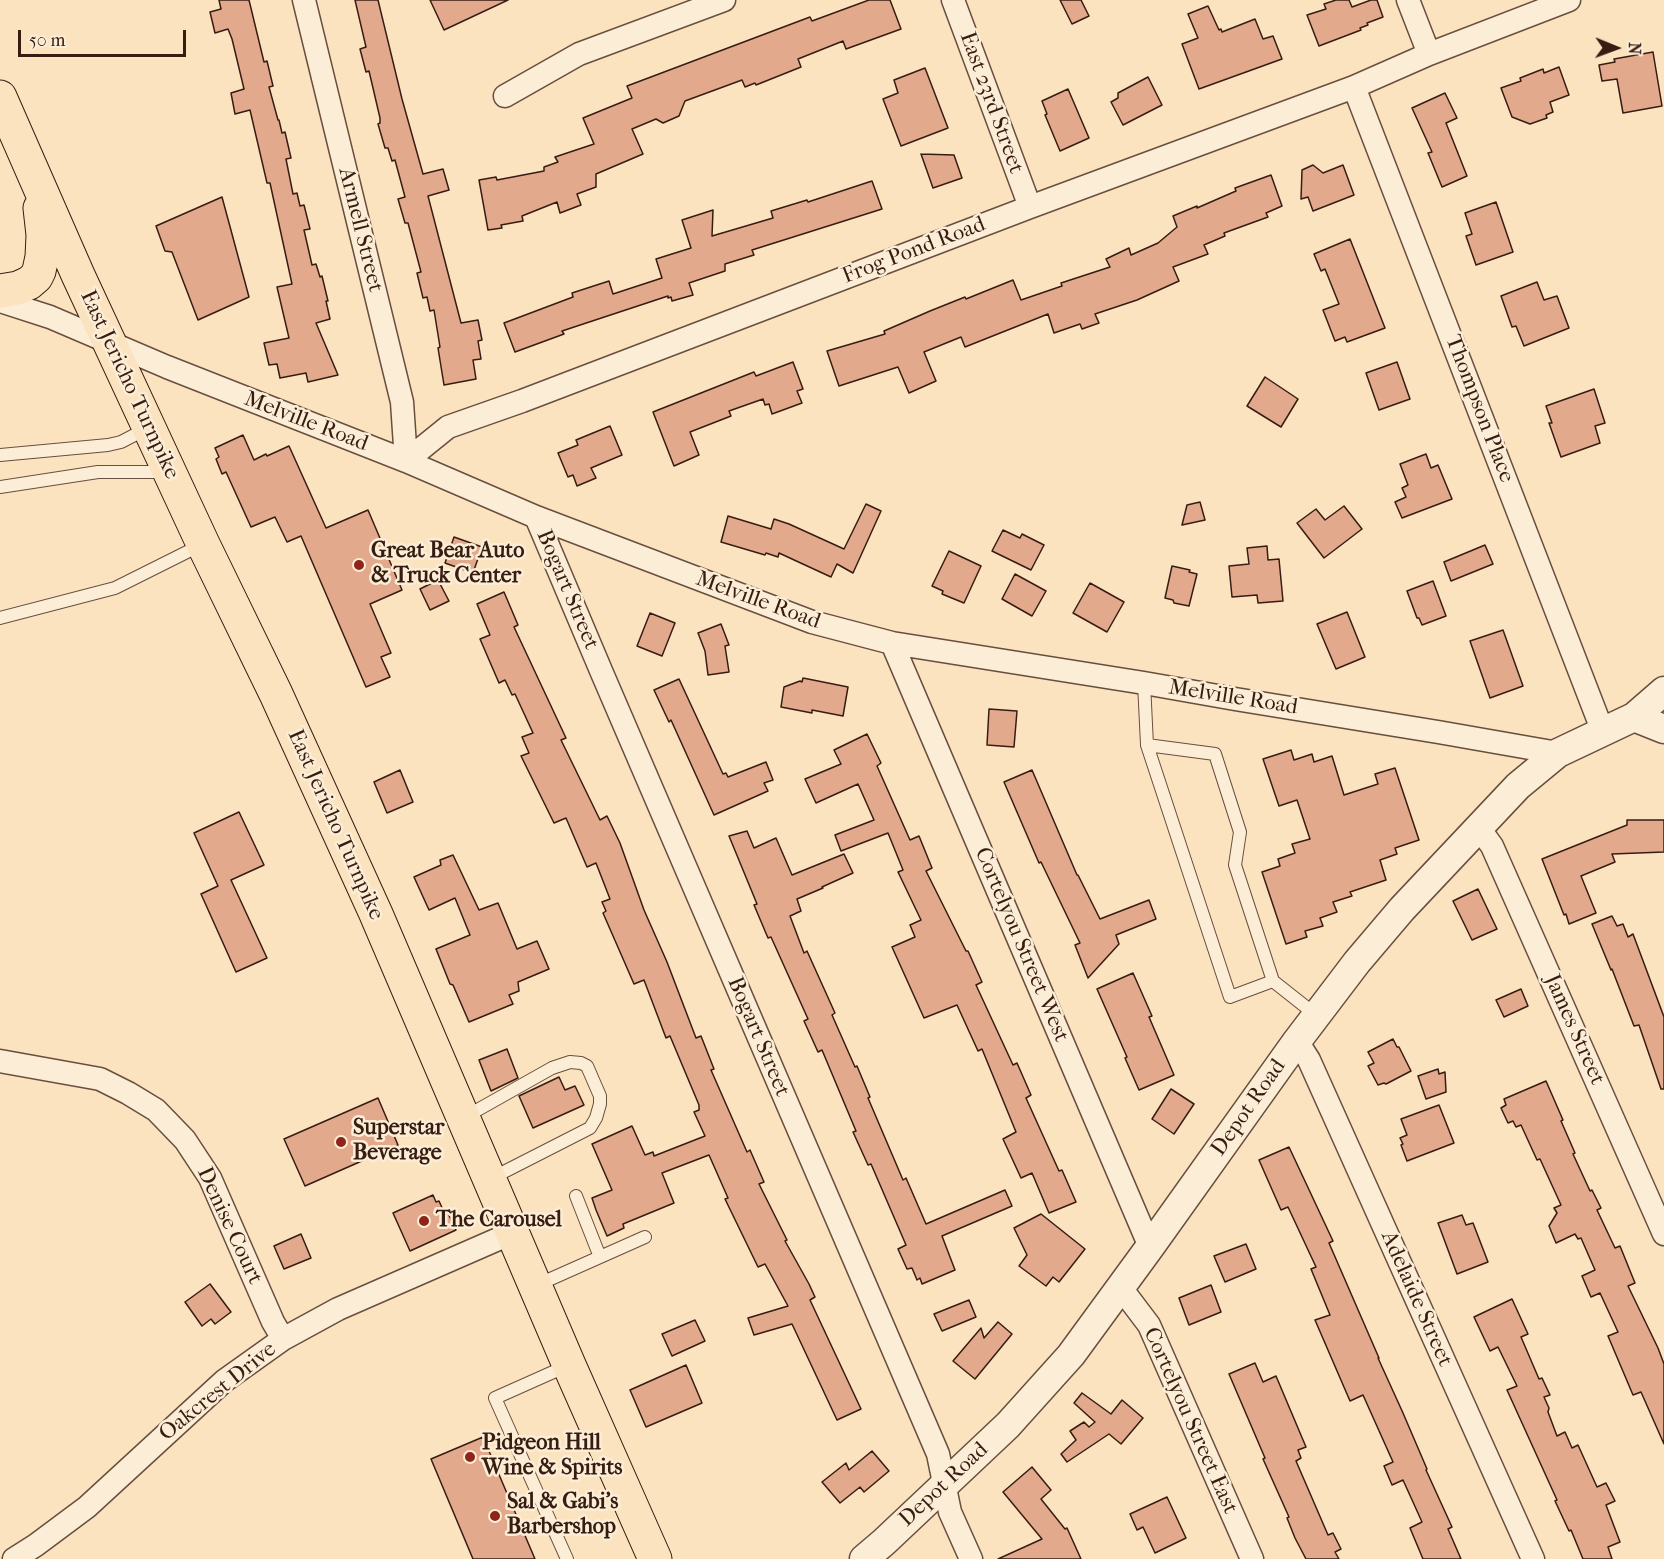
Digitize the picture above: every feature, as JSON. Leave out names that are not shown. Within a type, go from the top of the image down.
[{"type":"main road","name":"East Jericho Turnpike","points":[[0,98],[78,275],[203,544],[276,694],[376,914],[569,1365],[655,1559]]},
{"type":"main road","points":[[0,291],[18,288],[29,283],[39,271],[43,236],[36,180]]},
{"type":"street","name":"Armell Street","points":[[304,0],[402,402],[406,461]]},
{"type":"street","points":[[505,96],[579,54],[724,0]]},
{"type":"street","name":"East 23rd Street","points":[[953,0],[1030,207]]},
{"type":"street","points":[[1408,0],[1429,54]]},
{"type":"street","name":"Frog Pond Road","points":[[406,461],[448,428],[1030,207],[1354,87],[1429,54],[1569,0]]},
{"type":"street","name":"Thompson Place","points":[[1354,87],[1603,732]]},
{"type":"street","name":"Melville Road","points":[[0,301],[50,317],[226,391],[406,461],[536,517],[812,622],[892,643],[1558,753]]},
{"type":"street","name":"Bogart Street","points":[[536,517],[938,1454],[950,1512],[971,1559]]},
{"type":"street","name":"Cortelyou Street West","points":[[892,643],[1150,1247]]},
{"type":"street","name":"Depot Road","points":[[864,1559],[1008,1425],[1071,1355],[1316,1015],[1402,909],[1518,786],[1558,753],[1634,717],[1664,691]]},
{"type":"street","points":[[1634,717],[1664,729]]},
{"type":"street","name":"James Street","points":[[1479,828],[1492,846],[1664,1234]]},
{"type":"street","name":"Adelaide Street","points":[[1297,1041],[1314,1071],[1533,1559]]},
{"type":"street","name":"Denise Court","points":[[0,1061],[100,1079],[156,1110],[185,1140],[210,1178],[273,1322],[283,1339]]},
{"type":"street","name":"Oakcrest Drive","points":[[14,1559],[87,1507],[224,1381],[283,1339],[338,1309],[512,1233]]},
{"type":"street","name":"Cortelyou Street East","points":[[1121,1288],[1149,1325],[1252,1559]]},
{"type":"lane","points":[[0,455],[108,445],[121,442],[149,427]]},
{"type":"lane","points":[[0,487],[98,472],[170,472]]},
{"type":"lane","points":[[0,618],[115,588],[203,544]]},
{"type":"lane","points":[[1144,683],[1147,745],[1230,997],[1273,981]]},
{"type":"lane","points":[[1147,745],[1215,754],[1240,832],[1235,865],[1273,981],[1316,1015]]},
{"type":"lane","points":[[463,1118],[552,1068],[570,1062],[587,1066],[600,1096],[598,1111],[590,1128],[489,1180]]},
{"type":"lane","points":[[576,1196],[600,1257]]},
{"type":"lane","points":[[536,1286],[645,1237]]},
{"type":"lane","points":[[567,1559],[495,1398],[569,1365]]},
{"type":"building","points":[[219,0],[249,0],[264,62],[267,61],[273,86],[269,87],[282,133],[285,132],[291,158],[286,159],[293,194],[297,193],[300,206],[304,205],[310,229],[304,230],[312,265],[316,264],[320,277],[322,276],[328,301],[326,301],[330,319],[316,323],[338,375],[308,382],[306,373],[280,378],[277,364],[269,365],[264,343],[289,338],[277,287],[292,284],[270,183],[267,183],[250,110],[235,114],[231,93],[244,89],[228,29],[215,33],[210,12],[221,9]]},
{"type":"building","points":[[355,0],[378,0],[423,174],[443,169],[449,190],[428,196],[461,323],[478,320],[482,340],[478,341],[481,359],[473,360],[476,379],[444,385],[434,310],[430,311],[427,297],[423,298],[417,273],[421,272],[408,223],[405,223],[398,199],[405,197],[395,160],[392,161],[388,148],[385,148],[378,124],[380,118],[369,71],[366,72],[360,49],[366,47]]},
{"type":"building","points":[[430,0],[508,0],[444,30]]},
{"type":"building","points":[[869,0],[890,0],[901,29],[846,49],[843,41],[798,59],[801,67],[756,85],[755,83],[745,87],[742,80],[685,101],[679,116],[663,123],[656,119],[632,129],[643,154],[596,174],[596,187],[577,194],[581,205],[560,213],[557,202],[522,216],[523,221],[488,230],[479,180],[496,177],[497,180],[544,171],[544,167],[558,162],[555,157],[594,144],[583,118],[632,98],[627,86],[810,17],[812,21]]},
{"type":"building","points":[[1060,0],[1081,0],[1089,16],[1072,24]]},
{"type":"building","points":[[1336,0],[1349,0],[1352,7],[1377,0],[1383,17],[1367,23],[1368,25],[1360,28],[1361,30],[1319,46],[1307,15],[1326,9],[1324,4]]},
{"type":"building","points":[[1208,6],[1222,32],[1255,19],[1263,39],[1273,36],[1282,59],[1199,89],[1182,44],[1198,38],[1188,14]]},
{"type":"building","points":[[1653,52],[1662,106],[1623,113],[1617,79],[1602,81],[1599,65],[1615,62],[1614,59]]},
{"type":"building","points":[[1559,67],[1569,95],[1550,102],[1553,112],[1546,115],[1547,118],[1530,124],[1512,117],[1501,88],[1521,81],[1520,78],[1543,69],[1544,73]]},
{"type":"building","points":[[925,68],[948,128],[901,146],[883,99],[898,93],[894,80]]},
{"type":"building","points":[[1148,77],[1162,105],[1123,125],[1111,102],[1118,98],[1118,93]]},
{"type":"building","points":[[1068,89],[1089,138],[1060,151],[1045,115],[1047,114],[1042,101]]},
{"type":"building","points":[[1445,93],[1457,118],[1446,123],[1467,176],[1442,187],[1428,153],[1432,152],[1412,108]]},
{"type":"building","points":[[921,154],[954,155],[962,178],[933,188]]},
{"type":"building","points":[[1313,165],[1323,173],[1343,165],[1354,195],[1313,211],[1308,197],[1301,199],[1302,170]]},
{"type":"building","points":[[1271,175],[1282,206],[1266,213],[1268,217],[1224,233],[1225,236],[1204,245],[1208,254],[1173,267],[1179,281],[1137,300],[1095,314],[1099,323],[1082,329],[1080,324],[1054,333],[1048,314],[965,347],[961,337],[924,352],[936,381],[909,393],[898,367],[839,386],[827,351],[885,334],[884,331],[930,311],[1013,280],[1021,300],[1062,286],[1061,283],[1110,267],[1106,259],[1129,248],[1131,255],[1158,243],[1177,227],[1173,216],[1236,191],[1235,188]]},
{"type":"building","points":[[872,181],[882,209],[752,250],[754,255],[725,264],[725,271],[689,283],[693,295],[672,301],[668,296],[562,331],[564,334],[515,352],[504,323],[573,297],[572,293],[609,281],[613,294],[662,278],[656,259],[691,248],[682,220],[713,210],[712,236],[773,218],[771,211],[807,200],[808,202]]},
{"type":"building","points":[[222,197],[249,297],[198,320],[172,252],[165,251],[156,226]]},
{"type":"building","points":[[1496,202],[1513,252],[1476,265],[1466,236],[1472,234],[1465,213]]},
{"type":"building","points":[[1350,239],[1385,328],[1347,342],[1345,337],[1335,341],[1323,310],[1339,304],[1325,269],[1321,271],[1314,254]]},
{"type":"building","points":[[1537,282],[1544,300],[1557,296],[1569,328],[1524,346],[1516,326],[1512,327],[1501,296]]},
{"type":"building","points":[[793,362],[803,389],[797,391],[802,403],[772,414],[769,404],[765,405],[763,399],[729,411],[731,416],[690,432],[699,455],[674,466],[653,412],[754,372],[756,376]]},
{"type":"building","points":[[1397,362],[1410,399],[1379,410],[1366,373]]},
{"type":"building","points":[[1265,377],[1298,399],[1281,427],[1247,406]]},
{"type":"building","points":[[1594,389],[1605,423],[1595,426],[1600,443],[1561,457],[1549,423],[1552,423],[1546,406]]},
{"type":"building","points":[[610,426],[622,455],[591,468],[596,478],[577,486],[573,475],[568,477],[558,453],[578,445],[576,440]]},
{"type":"building","points":[[243,435],[254,460],[289,446],[326,528],[368,510],[402,590],[370,604],[391,653],[381,657],[390,677],[366,687],[301,536],[287,542],[275,517],[251,527],[226,472],[222,474],[216,459],[219,457],[215,448]]},
{"type":"building","points":[[1426,454],[1431,468],[1438,465],[1452,499],[1402,518],[1395,502],[1406,497],[1402,488],[1408,485],[1400,464]]},
{"type":"building","points":[[1200,502],[1205,520],[1182,525],[1187,505]]},
{"type":"building","points":[[866,504],[881,511],[853,573],[837,564],[831,577],[779,553],[778,557],[766,553],[765,555],[721,542],[728,516],[771,529],[774,519],[844,549]]},
{"type":"building","points":[[1344,506],[1362,529],[1324,558],[1297,523],[1316,509],[1325,520]]},
{"type":"building","points":[[1003,530],[1020,538],[1022,534],[1044,545],[1031,570],[992,551]]},
{"type":"building","points":[[454,537],[482,547],[473,573],[445,563]]},
{"type":"building","points":[[1485,545],[1493,564],[1451,581],[1444,562]]},
{"type":"building","points":[[1267,546],[1268,560],[1279,559],[1283,601],[1258,603],[1257,595],[1232,597],[1229,566],[1249,564],[1247,548]]},
{"type":"building","points":[[949,551],[981,566],[964,603],[942,594],[943,591],[932,586]]},
{"type":"building","points":[[1172,566],[1197,574],[1189,606],[1174,603],[1173,600],[1165,598]]},
{"type":"building","points":[[1015,574],[1046,591],[1032,616],[1002,599]]},
{"type":"building","points":[[438,580],[449,601],[430,610],[420,589]]},
{"type":"building","points":[[1433,581],[1446,616],[1422,625],[1407,591]]},
{"type":"building","points":[[1090,583],[1124,602],[1107,632],[1073,613]]},
{"type":"building","points":[[504,592],[518,625],[514,627],[566,738],[561,740],[600,820],[607,816],[620,843],[644,910],[696,1038],[701,1036],[714,1069],[711,1070],[747,1152],[750,1150],[764,1182],[759,1184],[787,1240],[785,1241],[815,1297],[810,1300],[861,1409],[837,1420],[792,1324],[754,1335],[748,1318],[788,1306],[765,1264],[758,1267],[725,1199],[728,1198],[709,1155],[662,1173],[674,1203],[623,1224],[624,1228],[607,1236],[596,1210],[592,1198],[612,1190],[592,1144],[632,1126],[645,1155],[653,1152],[654,1156],[705,1136],[694,1112],[699,1110],[699,1105],[670,1036],[666,1038],[644,980],[634,984],[603,913],[606,911],[602,902],[610,899],[596,863],[587,867],[566,818],[554,823],[521,756],[529,753],[522,737],[533,733],[515,694],[512,695],[505,680],[499,683],[480,639],[490,635],[477,604]]},
{"type":"building","points":[[1347,612],[1365,657],[1336,669],[1317,624]]},
{"type":"building","points":[[650,613],[675,623],[662,656],[637,646]]},
{"type":"building","points":[[721,624],[729,645],[725,646],[729,672],[708,675],[705,651],[698,633]]},
{"type":"building","points":[[1503,630],[1523,686],[1490,698],[1470,641]]},
{"type":"building","points":[[803,678],[848,687],[843,716],[781,707],[784,687],[802,682]]},
{"type":"building","points":[[679,679],[723,774],[726,773],[728,777],[766,762],[773,780],[764,783],[768,791],[714,815],[671,720],[669,722],[654,690]]},
{"type":"building","points":[[989,709],[1017,711],[1014,747],[987,745]]},
{"type":"building","points":[[867,734],[881,763],[877,766],[910,840],[919,836],[932,868],[926,871],[968,951],[982,982],[976,985],[1013,1065],[1017,1063],[1031,1095],[1026,1098],[1059,1171],[1062,1170],[1076,1202],[1049,1213],[1032,1173],[1021,1178],[1003,1139],[1016,1132],[982,1049],[978,1051],[957,1005],[924,1018],[892,947],[915,937],[910,925],[921,920],[898,872],[903,870],[888,833],[841,851],[835,835],[874,820],[858,784],[816,803],[805,779],[841,764],[834,750]]},
{"type":"building","points":[[1291,750],[1294,760],[1312,754],[1314,762],[1332,756],[1344,795],[1378,784],[1375,774],[1395,768],[1419,840],[1395,848],[1397,854],[1380,860],[1386,880],[1350,892],[1352,896],[1333,902],[1337,912],[1320,918],[1323,926],[1305,931],[1307,937],[1286,944],[1262,872],[1280,866],[1278,859],[1295,853],[1292,844],[1310,839],[1297,800],[1279,806],[1263,759]]},
{"type":"building","points":[[400,770],[413,802],[387,813],[374,782]]},
{"type":"building","points":[[1032,770],[1077,875],[1100,919],[1149,900],[1156,919],[1116,935],[1119,944],[1088,978],[1075,945],[1080,943],[1041,862],[1039,863],[1004,782]]},
{"type":"building","points":[[239,812],[264,865],[231,880],[267,958],[236,972],[201,894],[218,886],[194,833]]},
{"type":"building","points":[[1627,820],[1664,820],[1664,852],[1612,854],[1615,862],[1581,876],[1596,913],[1569,924],[1542,859],[1627,825]]},
{"type":"building","points":[[747,831],[754,848],[776,838],[792,875],[844,854],[853,873],[797,899],[801,911],[790,916],[804,953],[807,951],[835,1013],[832,1015],[855,1067],[857,1066],[903,1180],[906,1178],[926,1224],[1005,1190],[1012,1206],[942,1236],[955,1270],[922,1284],[920,1278],[917,1280],[912,1268],[907,1269],[898,1249],[906,1245],[871,1164],[868,1165],[853,1132],[856,1131],[822,1050],[818,1052],[804,1021],[808,1019],[754,905],[757,904],[729,836]]},
{"type":"building","points":[[453,855],[479,910],[498,903],[517,949],[537,941],[549,969],[518,982],[519,991],[509,995],[513,1004],[469,1022],[436,949],[470,935],[455,898],[429,910],[414,877],[441,865],[440,860]]},
{"type":"building","points":[[1478,889],[1497,929],[1472,940],[1453,901]]},
{"type":"building","points":[[1612,916],[1617,926],[1623,924],[1628,937],[1633,934],[1664,1017],[1664,1089],[1661,1089],[1639,1025],[1634,1026],[1592,924]]},
{"type":"building","points":[[1133,973],[1174,1075],[1139,1090],[1097,989]]},
{"type":"building","points":[[1521,989],[1528,1006],[1504,1017],[1496,1000]]},
{"type":"building","points":[[1393,1039],[1411,1071],[1386,1084],[1378,1085],[1368,1066],[1374,1063],[1368,1052]]},
{"type":"building","points":[[507,1049],[518,1078],[491,1091],[479,1060]]},
{"type":"building","points":[[1438,1069],[1439,1074],[1445,1072],[1446,1092],[1426,1099],[1418,1076]]},
{"type":"building","points":[[559,1077],[565,1090],[575,1086],[584,1105],[533,1128],[519,1096]]},
{"type":"building","points":[[1546,1081],[1563,1120],[1561,1121],[1575,1153],[1573,1154],[1590,1191],[1592,1190],[1601,1208],[1597,1210],[1615,1248],[1620,1246],[1635,1283],[1628,1286],[1664,1364],[1664,1444],[1641,1392],[1633,1395],[1608,1336],[1618,1332],[1600,1293],[1591,1297],[1582,1276],[1595,1270],[1581,1238],[1578,1239],[1575,1234],[1556,1243],[1549,1226],[1557,1213],[1554,1208],[1561,1205],[1521,1125],[1516,1127],[1513,1121],[1508,1123],[1501,1108],[1506,1105],[1504,1099]]},
{"type":"building","points":[[1171,1089],[1194,1104],[1174,1134],[1152,1119]]},
{"type":"building","name":"Superstar Beverage","points":[[378,1098],[398,1145],[305,1186],[284,1139]]},
{"type":"building","points":[[1439,1105],[1454,1143],[1407,1161],[1400,1138],[1407,1135],[1401,1119]]},
{"type":"building","points":[[1289,1147],[1333,1241],[1329,1243],[1452,1527],[1448,1529],[1461,1559],[1423,1559],[1410,1528],[1422,1522],[1403,1480],[1392,1485],[1384,1466],[1393,1462],[1363,1395],[1350,1401],[1315,1320],[1330,1315],[1311,1269],[1316,1267],[1288,1207],[1281,1210],[1259,1160]]},
{"type":"building","name":"The Carousel","points":[[433,1195],[444,1212],[447,1211],[456,1230],[410,1251],[393,1213]]},
{"type":"building","points":[[1041,1214],[1085,1249],[1059,1282],[1053,1277],[1046,1286],[1019,1266],[1027,1255],[1014,1228]]},
{"type":"building","points":[[1462,1215],[1466,1225],[1473,1223],[1488,1262],[1457,1274],[1438,1223]]},
{"type":"building","points":[[301,1234],[311,1258],[284,1269],[274,1246]]},
{"type":"building","points":[[1246,1244],[1256,1269],[1225,1282],[1214,1256]]},
{"type":"building","points":[[210,1284],[231,1312],[215,1324],[211,1319],[202,1326],[185,1302]]},
{"type":"building","points":[[1211,1285],[1221,1312],[1189,1325],[1179,1298]]},
{"type":"building","points":[[1512,1299],[1528,1334],[1521,1337],[1539,1379],[1542,1378],[1550,1395],[1544,1397],[1557,1436],[1565,1432],[1572,1448],[1578,1445],[1597,1487],[1606,1483],[1615,1501],[1606,1505],[1620,1542],[1608,1547],[1612,1559],[1583,1559],[1507,1390],[1517,1386],[1498,1347],[1490,1351],[1474,1317]]},
{"type":"building","points":[[969,1300],[976,1317],[942,1331],[934,1314]]},
{"type":"building","points":[[695,1320],[705,1341],[672,1356],[662,1334]]},
{"type":"building","points":[[998,1322],[1012,1334],[975,1379],[953,1361],[981,1328],[984,1338]]},
{"type":"building","points":[[1255,1363],[1263,1382],[1276,1376],[1306,1447],[1298,1450],[1301,1458],[1296,1461],[1328,1535],[1333,1533],[1341,1549],[1335,1552],[1339,1559],[1306,1559],[1295,1538],[1287,1518],[1289,1517],[1229,1374]]},
{"type":"building","points":[[686,1365],[702,1403],[646,1427],[630,1390]]},
{"type":"building","points":[[1082,1393],[1111,1414],[1122,1400],[1143,1418],[1121,1444],[1109,1434],[1067,1462],[1061,1454],[1076,1440],[1070,1431],[1084,1422],[1089,1427],[1095,1422],[1074,1403]]},
{"type":"building","points":[[483,1437],[535,1559],[473,1559],[431,1459]]},
{"type":"building","points":[[872,1451],[889,1471],[864,1492],[860,1487],[840,1503],[822,1482],[846,1463],[849,1470]]},
{"type":"building","points":[[1032,1467],[1051,1490],[1041,1499],[1065,1529],[1067,1528],[1081,1559],[998,1559],[1042,1539],[1003,1492]]},
{"type":"building","points":[[1167,1497],[1186,1538],[1155,1553],[1143,1527],[1137,1530],[1130,1514]]},
{"type":"place","name":"Great Bear Auto & Truck Center","points":[[359,565]]},
{"type":"place","name":"Superstar Beverage","points":[[341,1142]]},
{"type":"place","name":"The Carousel","points":[[424,1221]]},
{"type":"place","name":"Pidgeon Hill Wine & Spirits","points":[[470,1457]]},
{"type":"place","name":"Sal & Gabi's Barbershop","points":[[495,1516]]}]
